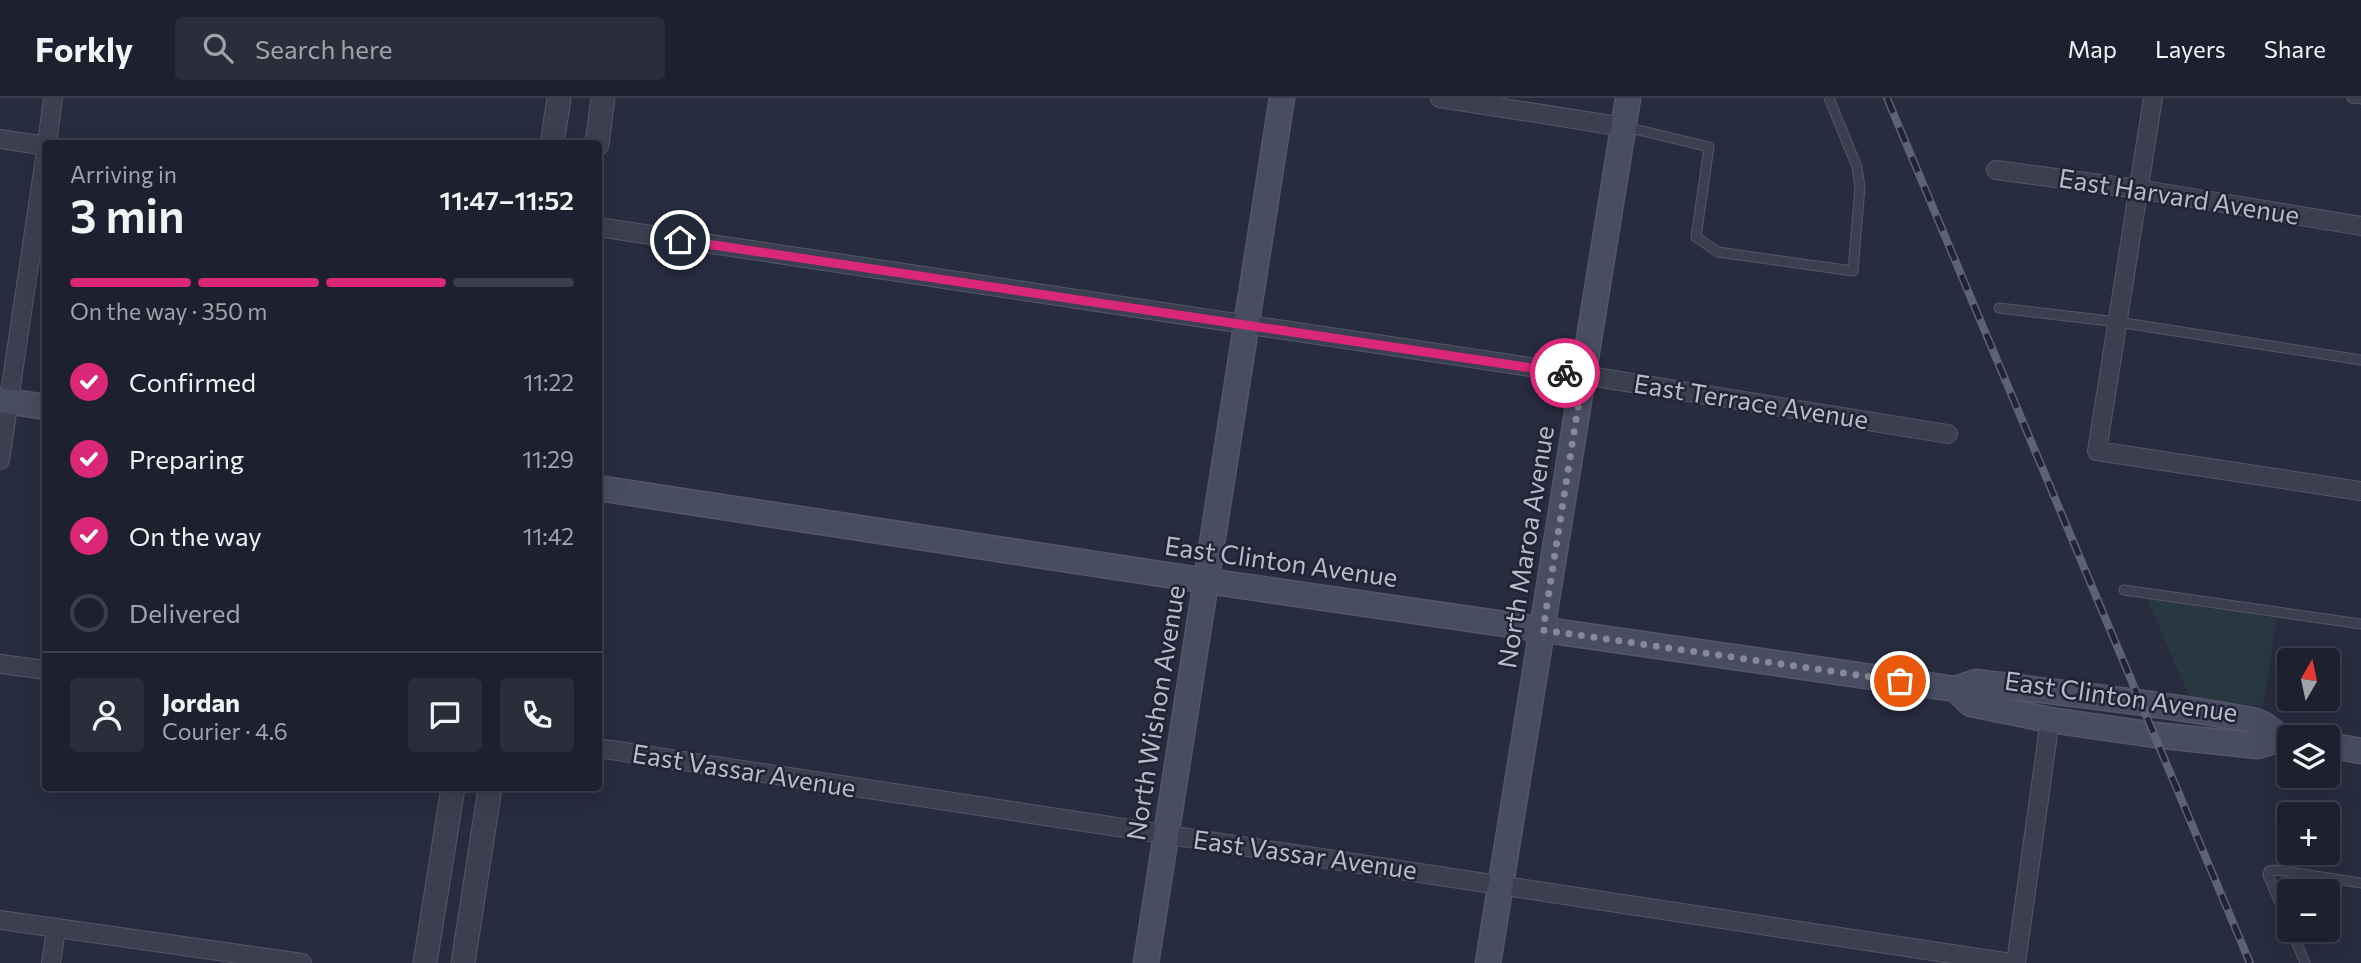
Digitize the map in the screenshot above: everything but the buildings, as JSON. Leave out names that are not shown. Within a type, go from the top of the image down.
[{"type":"main road","name":"North Wishon Avenue","points":[[1146,963],[1282,98]]},
{"type":"main road","name":"North Maroa Avenue","points":[[1488,963],[1628,98]]},
{"type":"main road","points":[[4,401],[42,406]]},
{"type":"main road","name":"East Clinton Avenue","points":[[602,489],[1207,581],[1955,689],[1976,682],[2143,703],[2256,720],[2277,733]]},
{"type":"main road","name":"East Clinton Avenue","points":[[1955,689],[1971,704],[2050,720],[2258,747],[2277,742]]},
{"type":"main road","points":[[2050,720],[2057,712],[2074,707],[2103,712],[2143,703]]},
{"type":"main road","points":[[2340,748],[2361,751]]},
{"type":"street","points":[[47,140],[53,98]]},
{"type":"street","points":[[553,140],[559,98]]},
{"type":"street","points":[[598,140],[603,98]]},
{"type":"street","points":[[1440,98],[1624,127]]},
{"type":"street","points":[[2153,98],[2097,451],[2361,491]]},
{"type":"street","points":[[0,139],[42,146]]},
{"type":"street","name":"East Harvard Avenue","points":[[1996,170],[2138,189],[2361,226]]},
{"type":"street","points":[[0,460],[4,401],[42,171]]},
{"type":"street","name":"East Terrace Avenue","points":[[602,229],[1583,375],[1948,434]]},
{"type":"street","points":[[0,664],[42,669]]},
{"type":"street","points":[[2014,963],[2050,720]]},
{"type":"street","name":"East Vassar Avenue","points":[[602,749],[2014,963]]},
{"type":"street","points":[[425,963],[453,791]]},
{"type":"street","points":[[463,963],[490,791]]},
{"type":"street","points":[[0,920],[302,963]]},
{"type":"street","points":[[51,963],[56,930]]},
{"type":"lane","points":[[1624,127],[1709,146],[1696,237],[1718,252],[1853,271],[1860,187],[1857,167],[1829,98]]},
{"type":"lane","points":[[2352,98],[2361,99]]},
{"type":"lane","points":[[1999,308],[2118,322],[2361,360]]},
{"type":"lane","points":[[2124,590],[2361,624]]},
{"type":"lane","points":[[2277,895],[2269,871],[2335,879]]},
{"type":"lane","points":[[2340,880],[2361,883]]},
{"type":"lane","points":[[2296,942],[2305,963]]},
{"type":"shaded area","points":[[2147,599],[2277,618],[2263,707],[2189,696]]},
{"type":"railway","points":[[1887,98],[2250,963]]},
{"type":"way so far","points":[[1565,373],[1583,375],[1543,630],[1900,681]]},
{"type":"route","points":[[680,240],[1565,373]]}]
